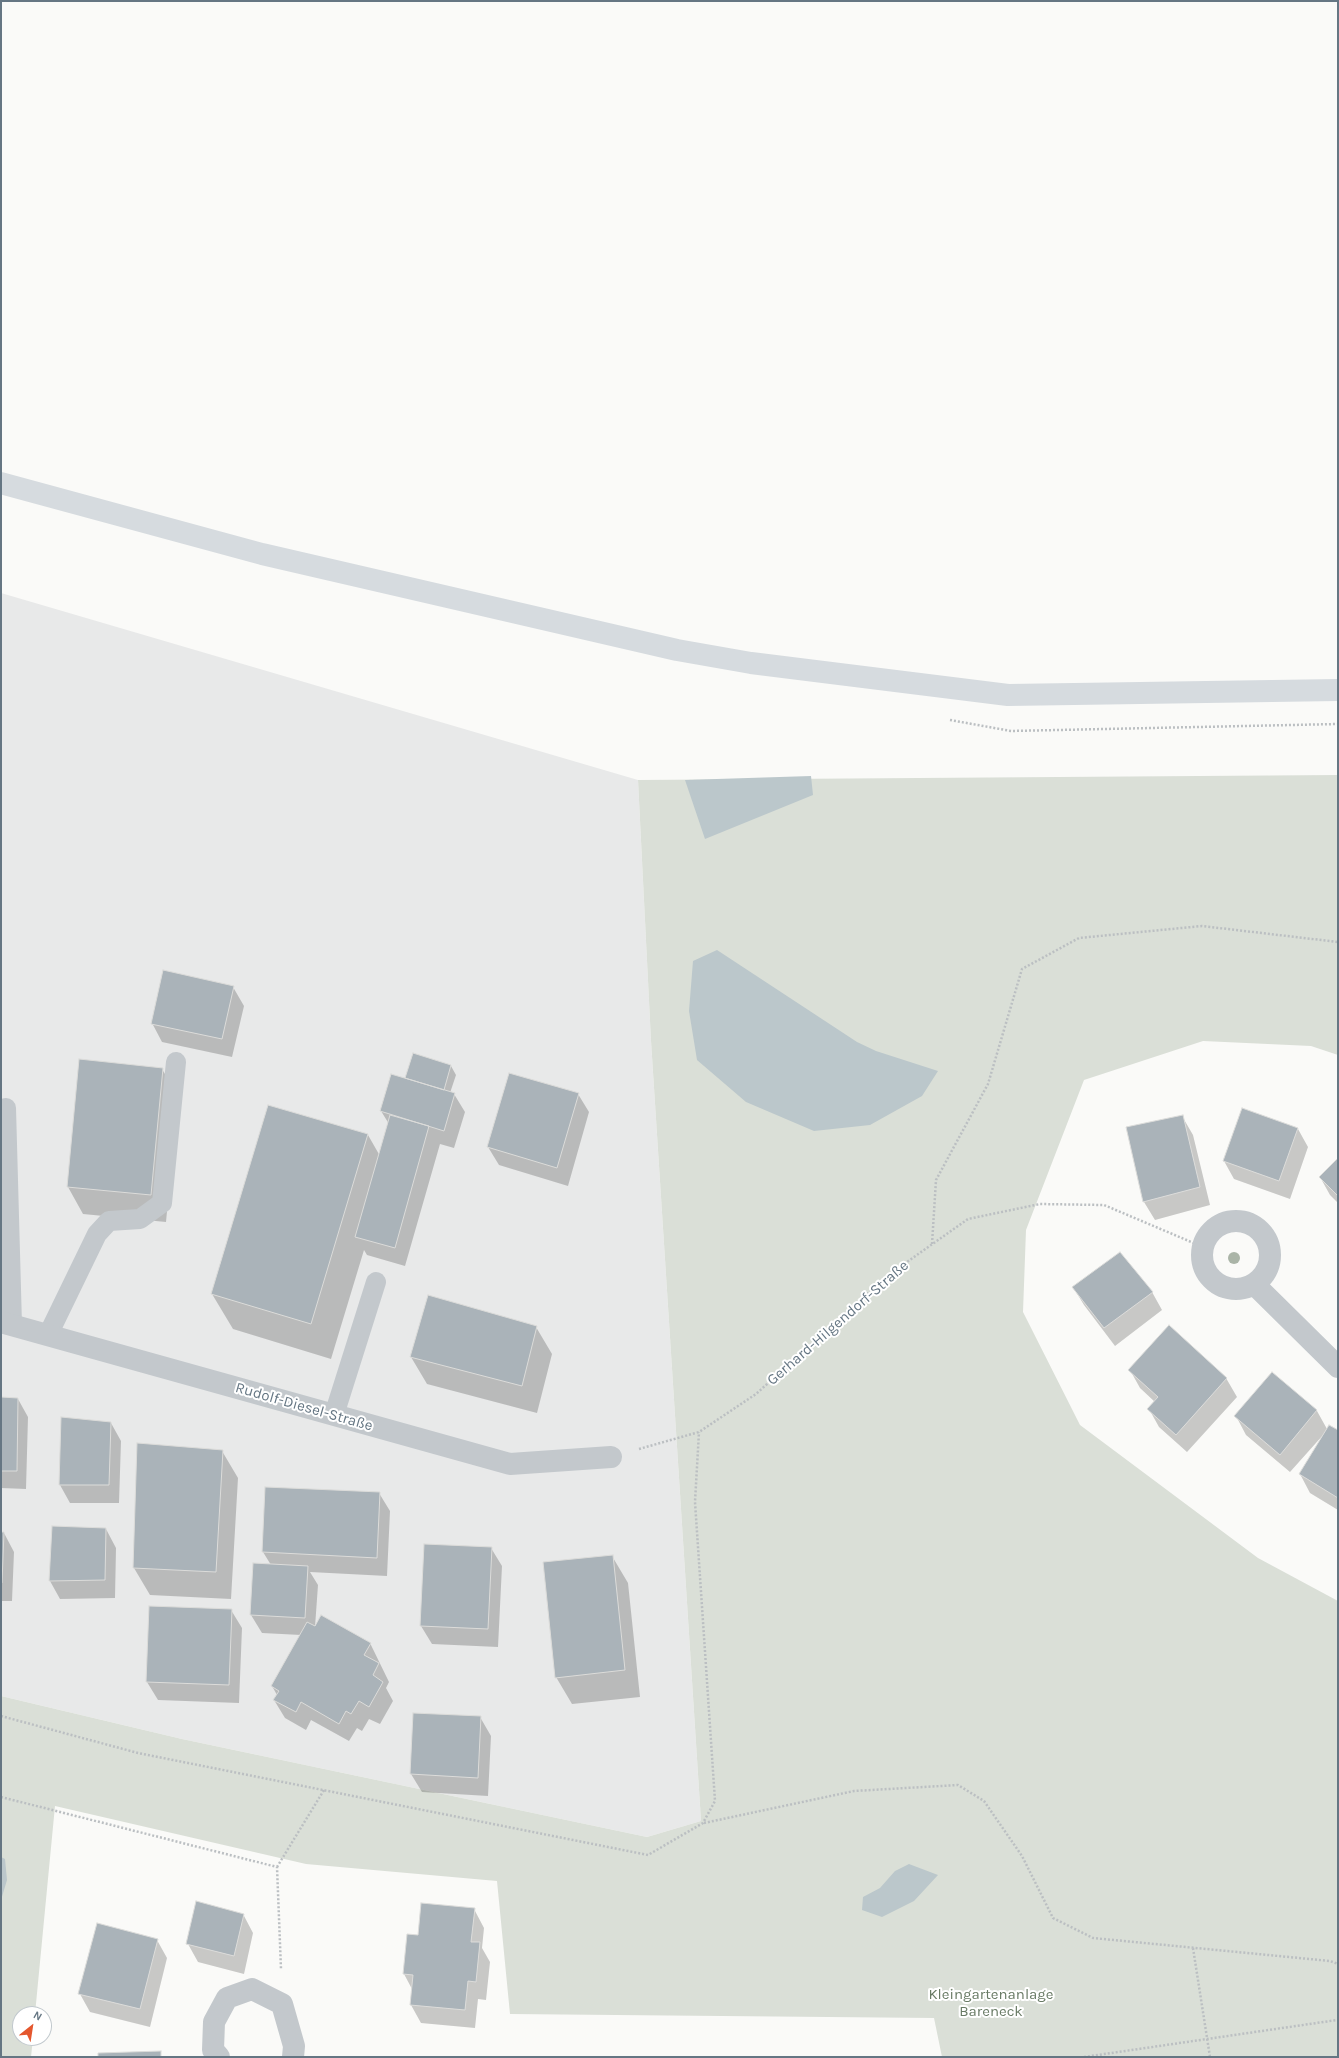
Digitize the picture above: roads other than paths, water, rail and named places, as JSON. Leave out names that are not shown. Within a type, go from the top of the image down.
[{"type":"main road","points":[[1,483],[262,554],[677,650],[751,663],[1008,695],[1338,690]]},
{"type":"street","points":[[1232,1221],[1245,1222],[1257,1228],[1266,1238],[1270,1250],[1269,1264],[1264,1275],[1254,1284],[1241,1289],[1228,1288],[1216,1282],[1207,1272],[1202,1260],[1203,1247],[1209,1235],[1218,1226],[1232,1221]]},
{"type":"street","points":[[1254,1284],[1338,1367]]},
{"type":"street","name":"Rudolf-Diesel-Straße","points":[[7,1324],[510,1464],[611,1457]]},
{"type":"street","points":[[219,2057],[213,2050],[214,2022],[227,1998],[252,1989],[282,2004],[294,2046],[293,2057]]},
{"type":"lane","points":[[48,1335],[97,1234],[109,1221],[140,1219],[162,1203],[176,1062]]},
{"type":"lane","points":[[6,1108],[7,1324]]},
{"type":"lane","points":[[334,1415],[376,1282]]},
{"type":"park label","name":"Kleingartenanlage Bareneck","points":[[991,2004]]}]
